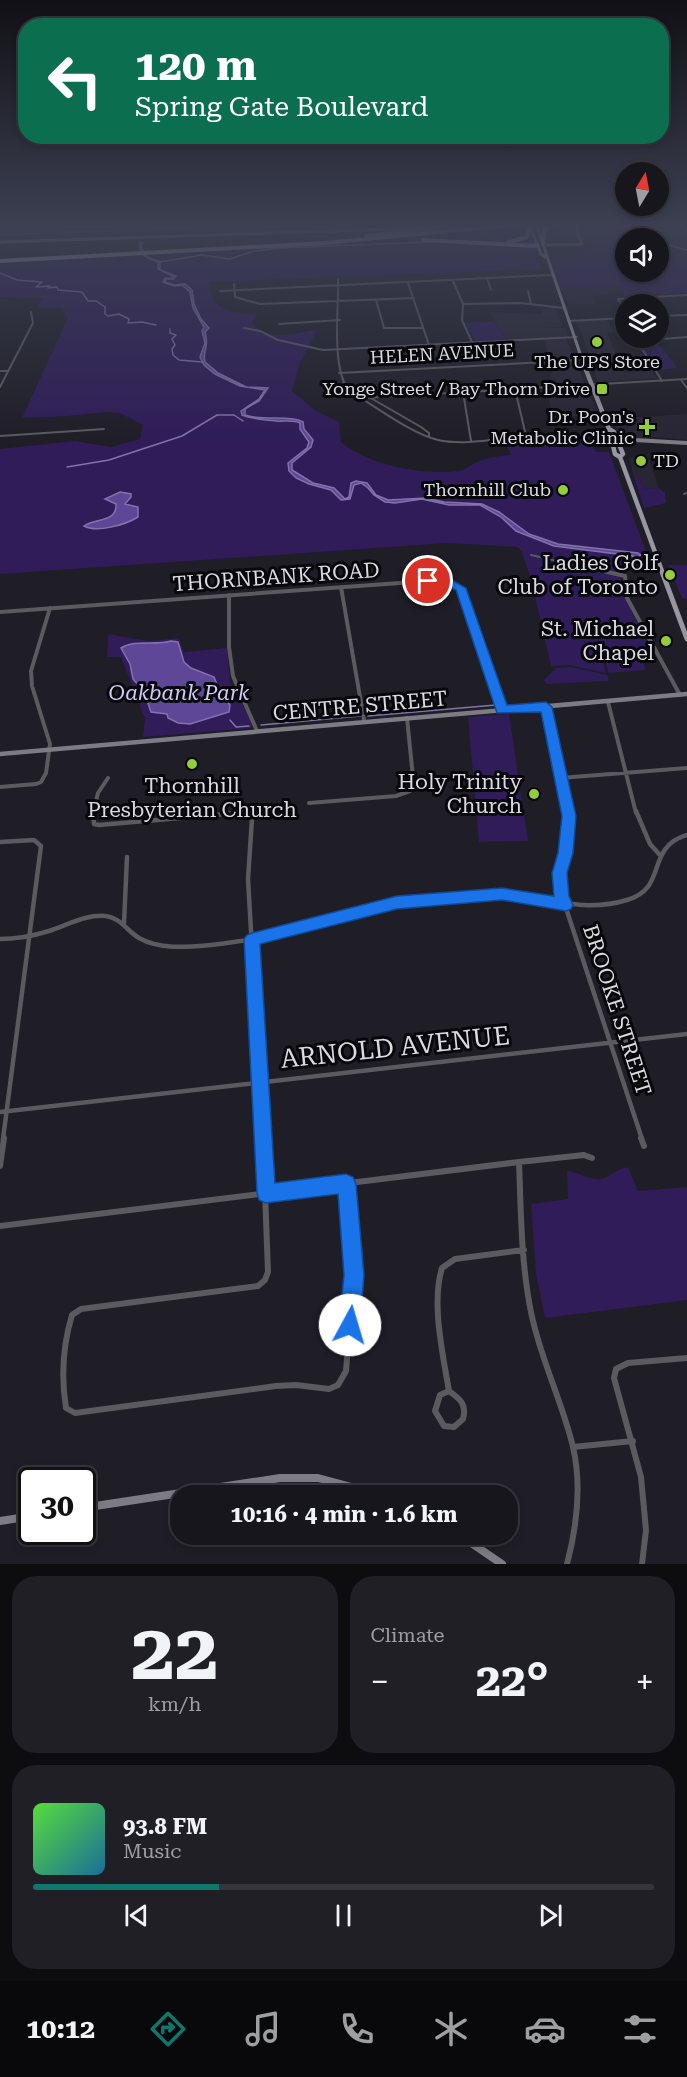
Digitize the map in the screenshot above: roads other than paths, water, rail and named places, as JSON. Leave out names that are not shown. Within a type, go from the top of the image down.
[{"type":"main road","points":[[559,297],[609,429],[614,451],[620,454]]},
{"type":"main road","points":[[609,429],[614,432],[621,443],[620,454],[687,639]]},
{"type":"main road","points":[[639,441],[687,443]]},
{"type":"main road","points":[[612,443],[621,443]]},
{"type":"main road","name":"CENTRE STREET","points":[[0,754],[257,732],[364,720],[608,702],[684,694]]},
{"type":"main road","points":[[234,1485],[280,1478],[318,1478],[344,1485]]},
{"type":"main road","points":[[96,1506],[170,1495]]},
{"type":"main road","points":[[0,1521],[18,1518]]},
{"type":"main road","points":[[474,1545],[502,1564]]},
{"type":"street","points":[[237,297],[260,304],[414,298],[429,345]]},
{"type":"street","points":[[339,297],[339,373],[343,387],[429,437],[450,442],[524,437],[527,433],[515,389]]},
{"type":"street","points":[[460,297],[463,304],[463,323],[472,342]]},
{"type":"street","points":[[529,297],[531,304]]},
{"type":"street","points":[[376,300],[384,328],[422,328]]},
{"type":"street","points":[[463,304],[531,304],[563,308]]},
{"type":"street","points":[[0,387],[33,323],[34,318],[31,312]]},
{"type":"street","points":[[669,316],[687,315]]},
{"type":"street","points":[[568,321],[615,319]]},
{"type":"street","points":[[279,324],[340,320]]},
{"type":"street","points":[[244,328],[260,331],[278,340],[312,349],[575,337]]},
{"type":"street","points":[[662,381],[637,341],[687,337]]},
{"type":"street","name":"HELEN AVENUE","points":[[339,373],[582,360]]},
{"type":"street","points":[[0,372],[7,372]]},
{"type":"street","points":[[362,398],[687,379]]},
{"type":"street","points":[[680,380],[687,388]]},
{"type":"street","points":[[342,382],[421,427],[429,433],[429,437]]},
{"type":"street","points":[[463,392],[471,441]]},
{"type":"street","points":[[0,436],[104,429]]},
{"type":"street","points":[[621,443],[639,441]]},
{"type":"street","points":[[531,555],[620,573],[625,576],[625,591],[629,601],[684,694]]},
{"type":"street","name":"THORNBANK ROAD","points":[[0,612],[434,580],[446,581],[458,586],[466,601],[502,710]]},
{"type":"street","points":[[341,587],[364,720]]},
{"type":"street","points":[[229,595],[233,676],[238,690],[253,714],[257,732]]},
{"type":"street","points":[[0,787],[41,782],[46,773],[50,744],[32,686],[31,671],[50,608]]},
{"type":"street","points":[[608,702],[631,796],[653,850],[659,854]]},
{"type":"street","name":"BROOKE STREET","points":[[546,707],[569,816],[565,853],[559,873],[561,896],[566,905],[644,1146]]},
{"type":"street","points":[[309,803],[396,796],[410,791],[413,777],[407,718]]},
{"type":"street","points":[[560,778],[687,768]]},
{"type":"street","points":[[108,778],[100,787],[92,818],[94,824],[238,813],[251,816],[248,879],[266,1193],[268,1272],[265,1280],[258,1286],[81,1309],[72,1315],[68,1326],[64,1382],[66,1408],[75,1413],[259,1388],[296,1385],[329,1389],[338,1385],[346,1371],[354,1275],[346,1184]]},
{"type":"street","points":[[0,939],[30,936],[99,916],[116,918],[140,940],[159,946],[183,946],[252,939],[397,902],[496,894],[566,905],[610,903],[641,896],[652,886],[659,854],[666,843],[687,835]]},
{"type":"street","points":[[0,842],[37,841],[41,846],[0,1166]]},
{"type":"street","points":[[124,923],[127,857]]},
{"type":"street","name":"ARNOLD AVENUE","points":[[0,1112],[687,1034]]},
{"type":"street","points":[[0,1226],[519,1162],[584,1155],[592,1158]]},
{"type":"street","points":[[519,1162],[524,1250],[531,1312],[538,1343],[573,1447],[578,1484],[576,1533],[567,1564]]},
{"type":"street","points":[[449,1391],[440,1395],[435,1411],[440,1422],[449,1428],[462,1422],[465,1411],[461,1399],[449,1391],[440,1318],[441,1269],[447,1262],[455,1259],[524,1250]]},
{"type":"street","points":[[642,1564],[646,1544],[643,1501],[633,1441],[616,1392],[614,1378],[616,1369],[628,1363],[687,1358]]},
{"type":"street","points":[[573,1447],[633,1441]]},
{"type":"waterway","points":[[85,297],[88,301],[96,301],[105,307],[105,314],[108,316],[119,314],[129,319],[128,323],[142,322],[156,325]]},
{"type":"waterway","points":[[170,329],[170,333],[176,335],[172,339],[175,345],[172,349],[173,355],[179,360],[202,362]]},
{"type":"waterway","points":[[67,467],[109,460],[182,436],[217,415],[234,415],[243,421]]},
{"type":"waterway","points":[[368,716],[496,705]]},
{"type":"waterway","points":[[261,725],[360,716]]},
{"type":"waterway","points":[[230,720],[236,727],[249,726]]},
{"type":"place","name":"The UPS Store","points":[[597,342]]},
{"type":"place","name":"Yonge Street / Bay Thorn Drive","points":[[602,389]]},
{"type":"place","name":"Dr. Poon's Metabolic Clinic","points":[[647,427]]},
{"type":"place","name":"TD","points":[[641,461]]},
{"type":"place","name":"Thornhill Club","points":[[563,490]]},
{"type":"place","name":"Ladies Golf Club of Toronto","points":[[670,575]]},
{"type":"place","name":"St. Michael Chapel","points":[[666,641]]},
{"type":"place","name":"Thornhill Presbyterian Church","points":[[192,764]]},
{"type":"place","name":"Holy Trinity Church","points":[[534,794]]},
{"type":"park label","name":"Oakbank Park","points":[[179,693]]}]
